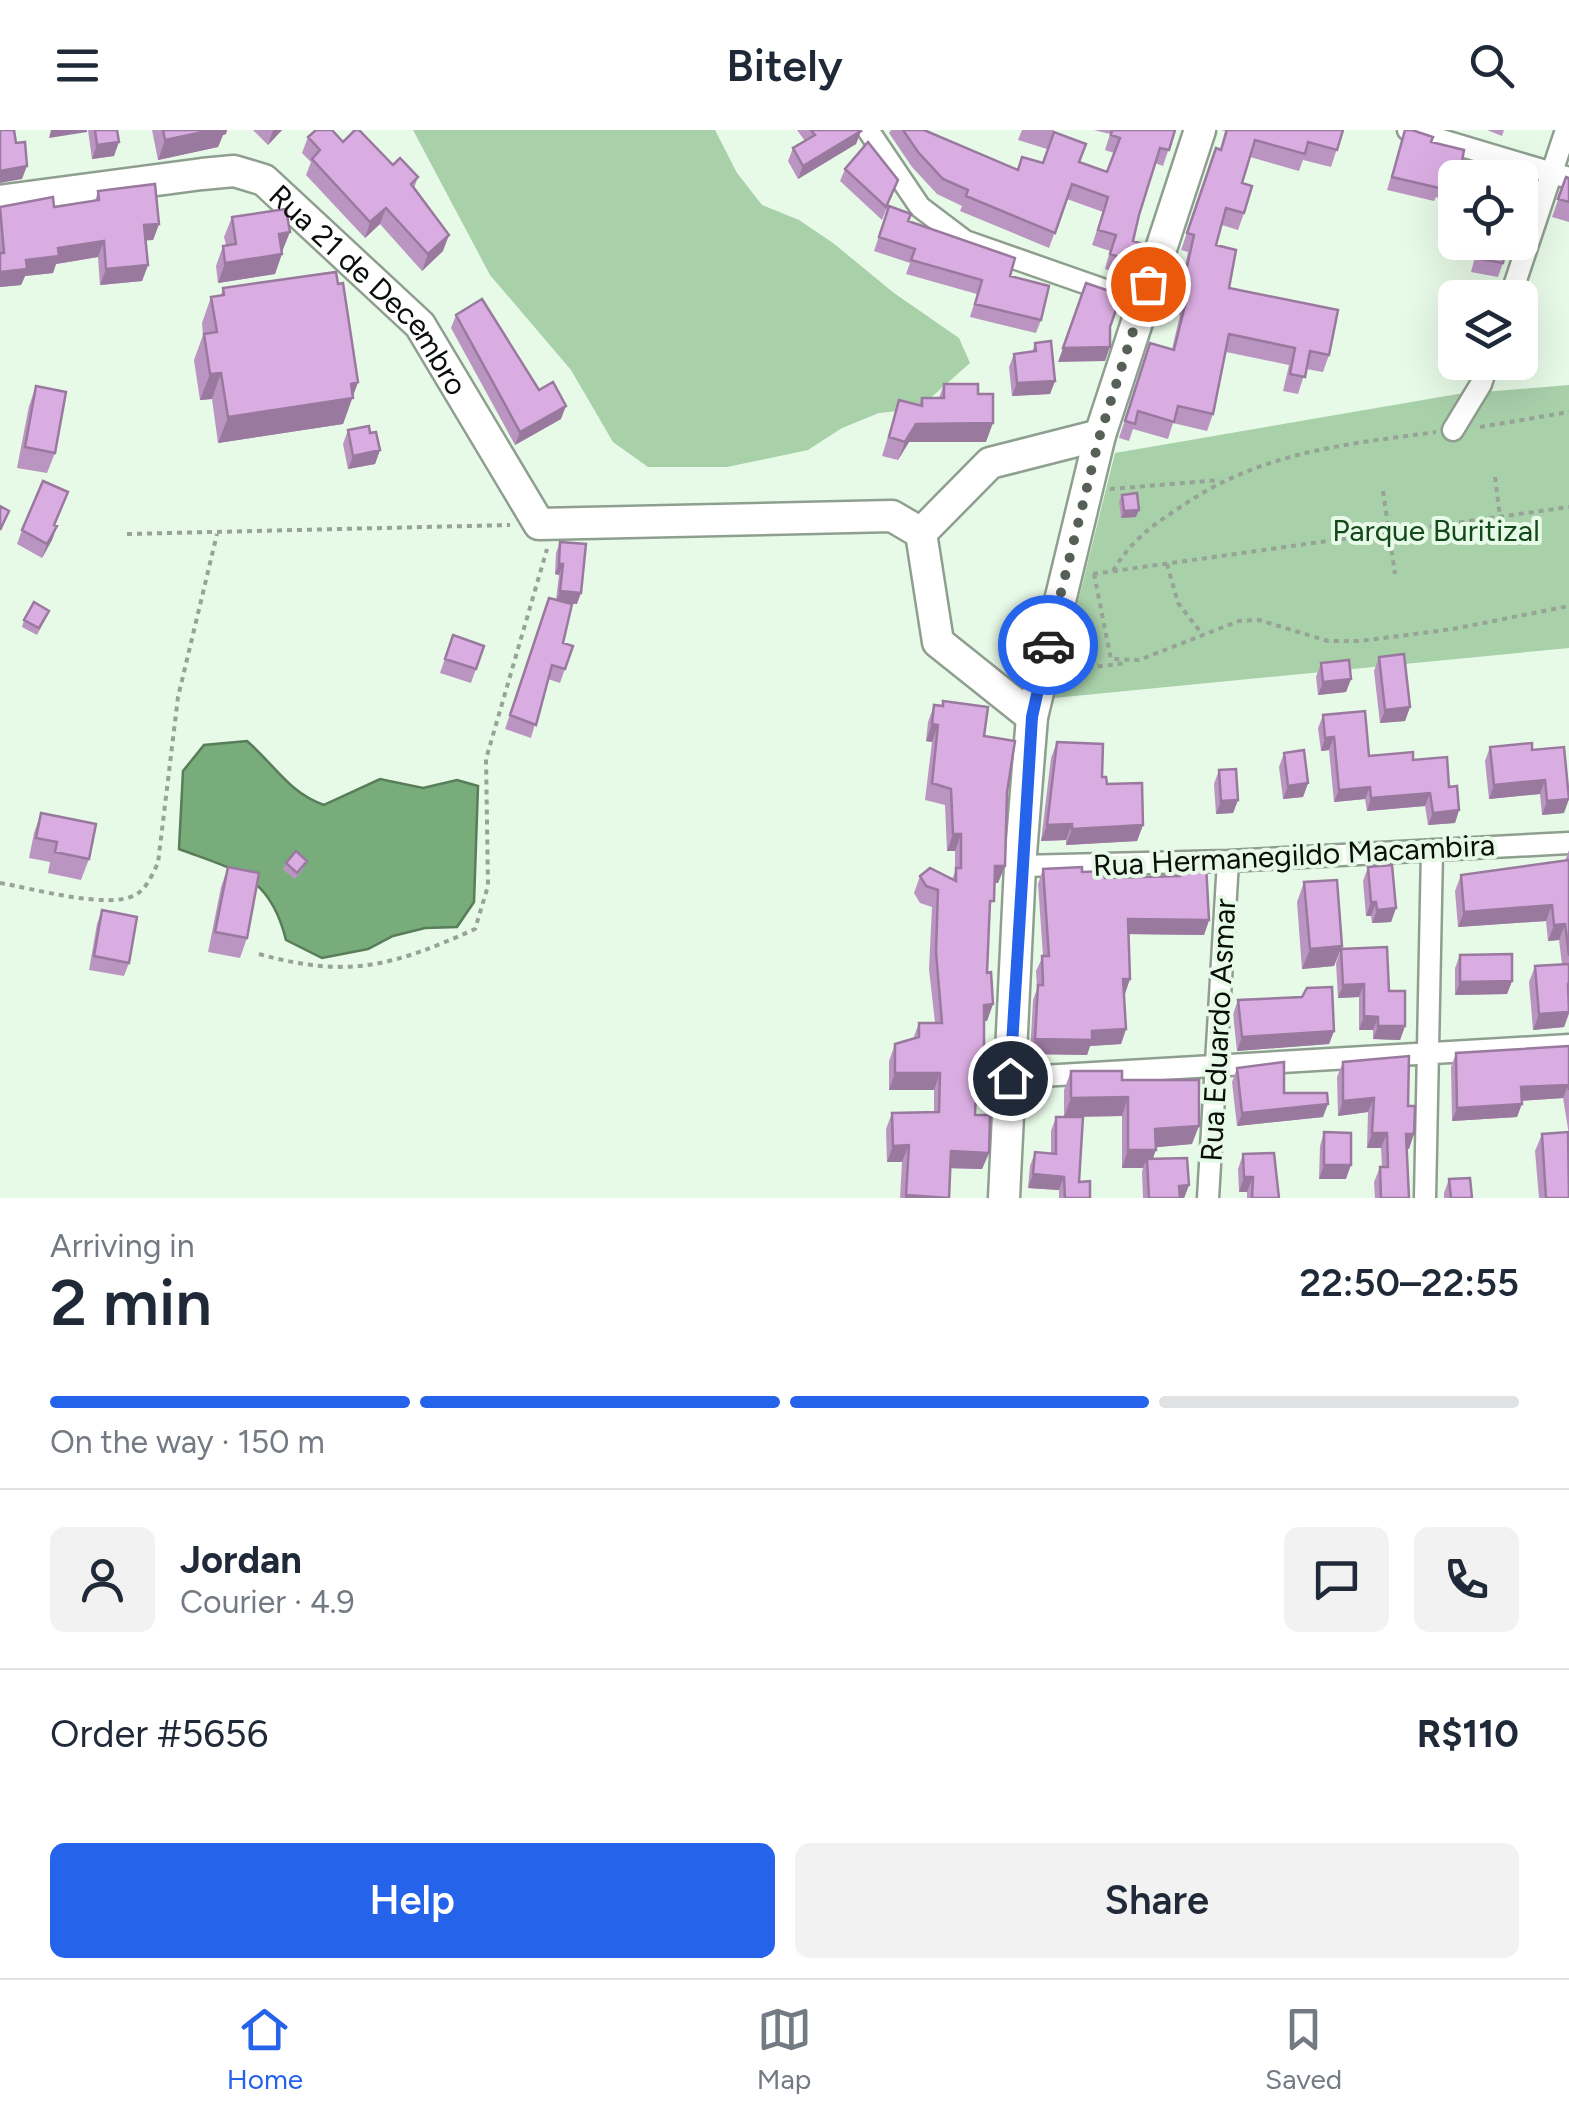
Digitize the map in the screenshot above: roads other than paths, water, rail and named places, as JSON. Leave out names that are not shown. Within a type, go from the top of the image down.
[{"type":"street","points":[[868,130],[920,207],[964,241],[1142,303]]},
{"type":"street","points":[[1004,1198],[1020,866],[1032,717],[1043,670],[1078,575],[1085,491],[1100,435],[1200,130]]},
{"type":"street","points":[[1408,130],[1560,176]]},
{"type":"street","points":[[1517,280],[1560,176],[1566,130]]},
{"type":"street","name":"Rua 21 de Decembro","points":[[0,201],[234,171],[264,180],[420,325],[544,524],[892,516],[922,533]]},
{"type":"street","points":[[1453,430],[1482,380]]},
{"type":"street","points":[[1032,717],[938,642],[922,533],[990,463],[1100,435]]},
{"type":"street","name":"Rua Hermanegildo Macambira","points":[[1020,866],[1228,862],[1569,843]]},
{"type":"street","points":[[1426,1198],[1432,850]]},
{"type":"street","name":"Rua Eduardo Asmar","points":[[1208,1198],[1228,862]]},
{"type":"street","points":[[1010,1078],[1569,1046]]},
{"type":"park label","name":"Parque Buritizal","points":[[1436,530]]}]
